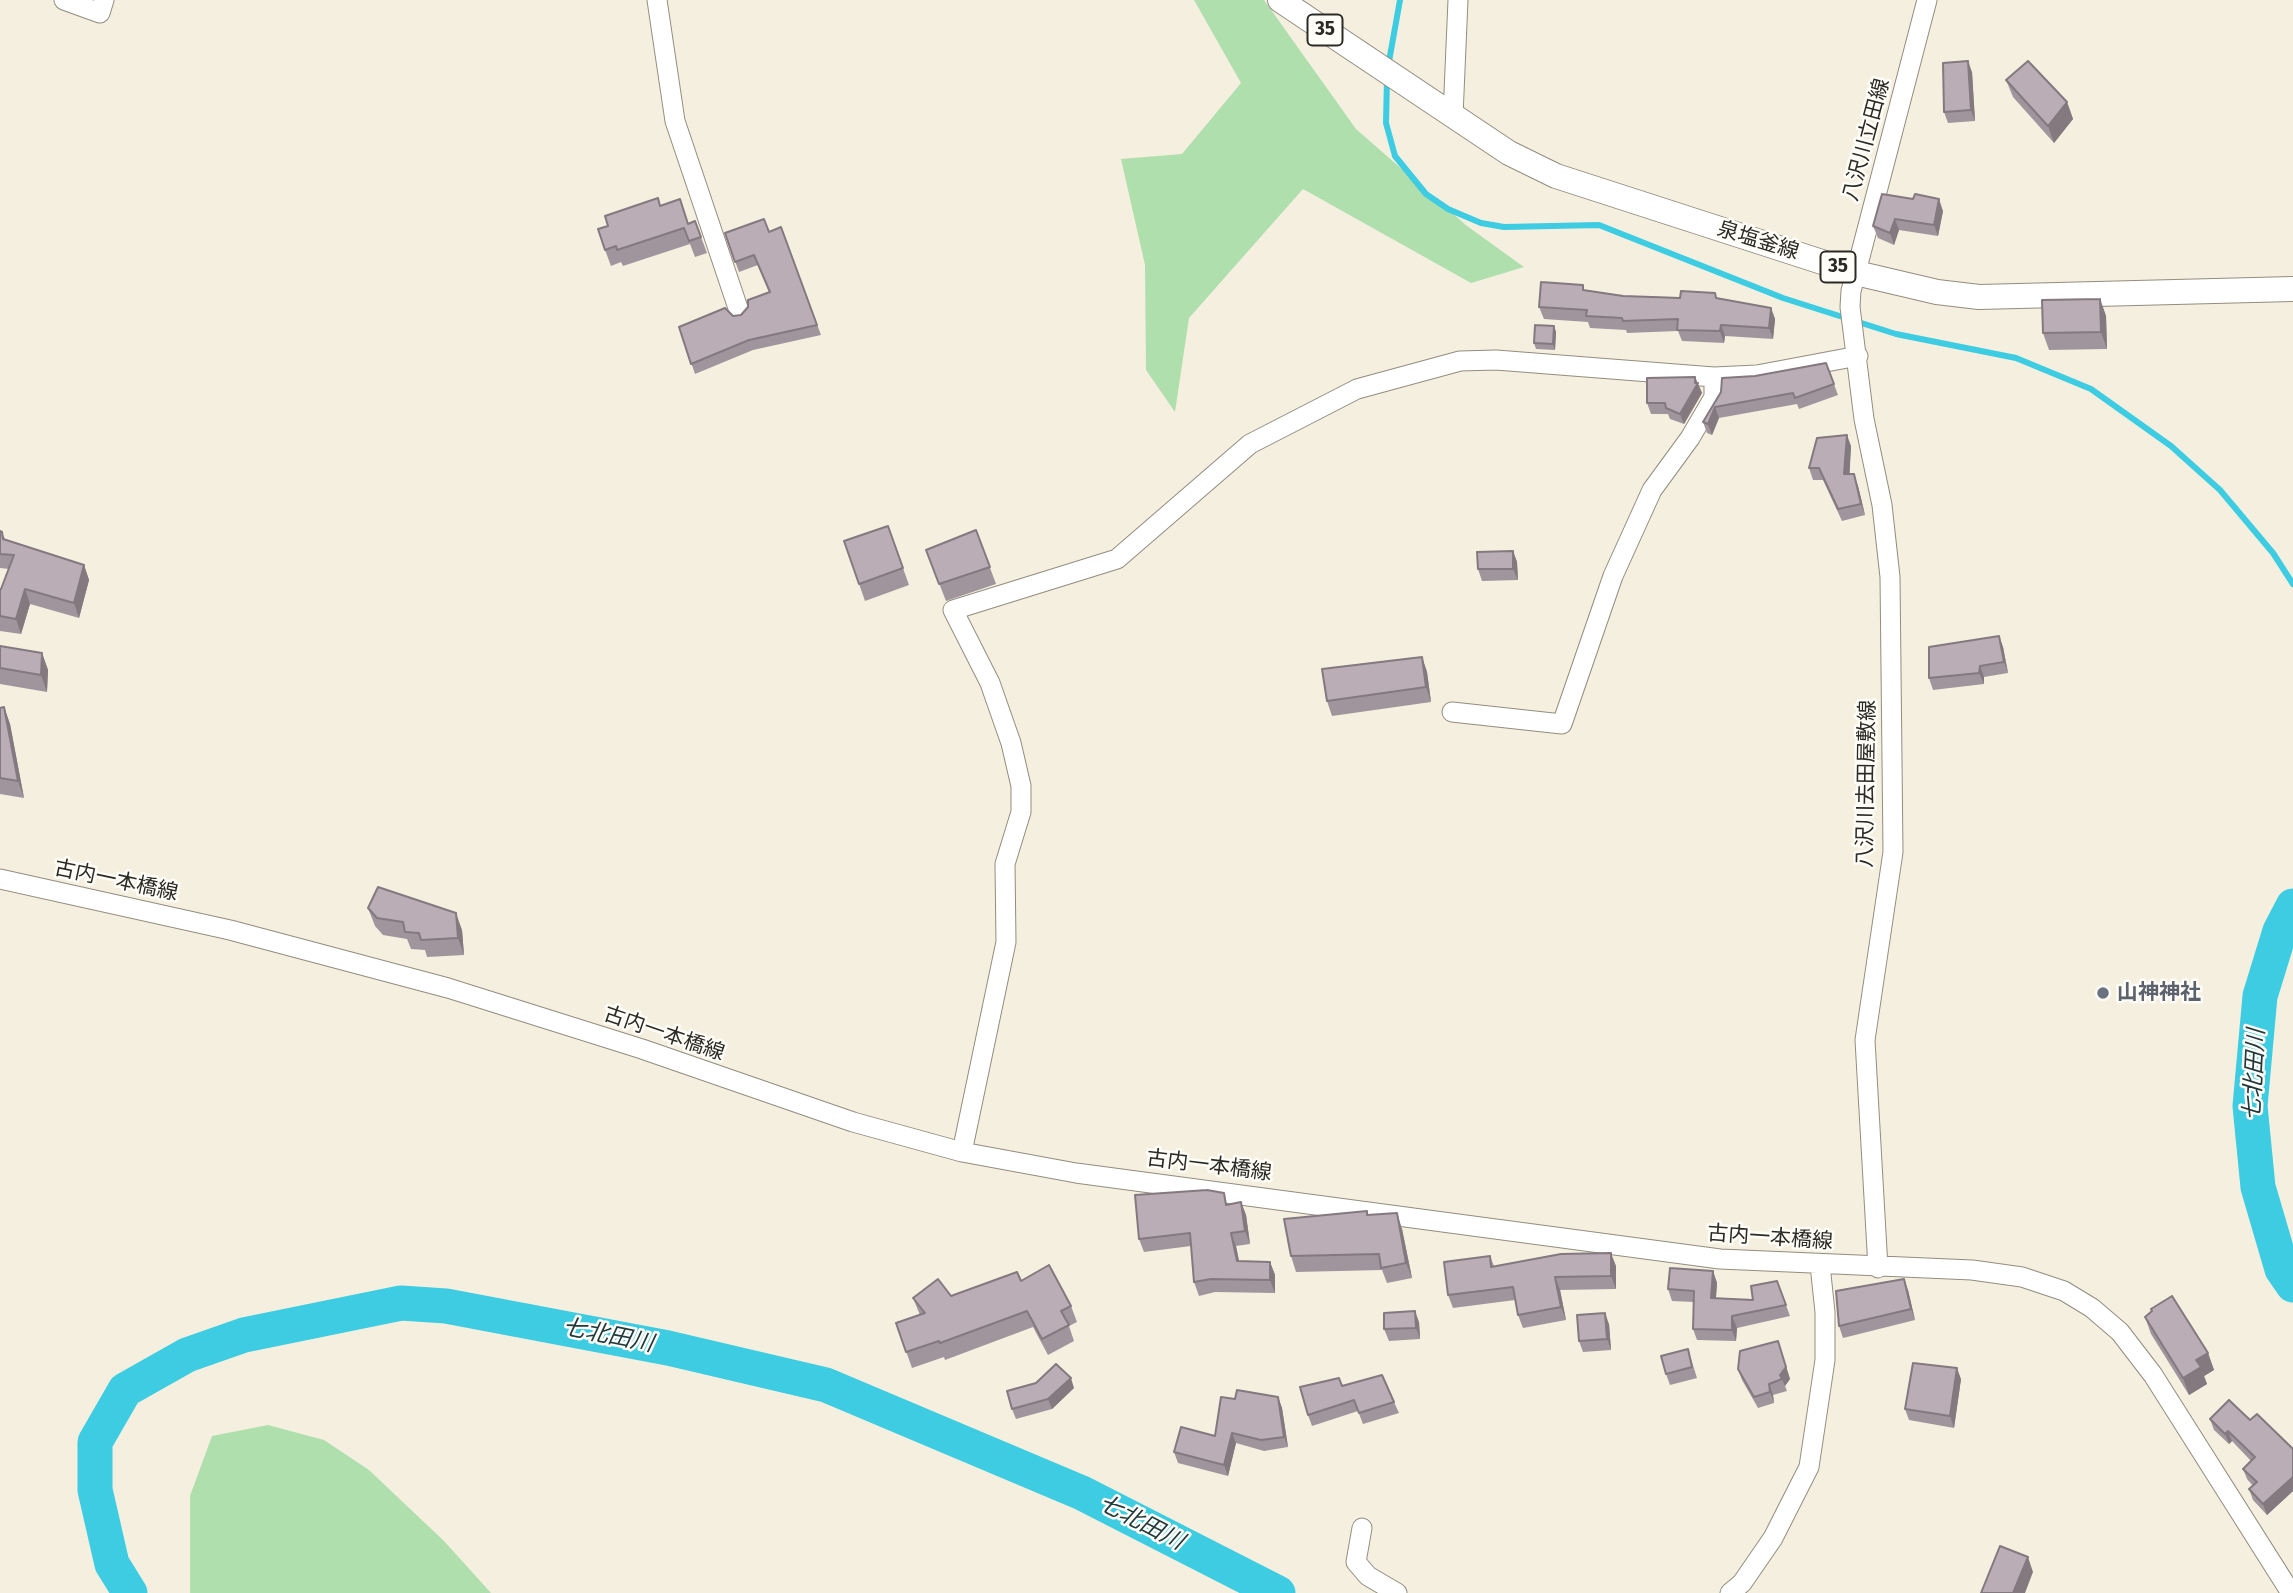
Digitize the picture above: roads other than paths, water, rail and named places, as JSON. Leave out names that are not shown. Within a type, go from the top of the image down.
[{"type":"main road","name":"泉塩釜線","points":[[1280,0],[1509,153],[1556,176],[1854,282],[1979,297],[2293,289]]},
{"type":"street","points":[[64,0],[100,13],[104,0]]},
{"type":"street","points":[[657,0],[675,121],[740,314]]},
{"type":"street","points":[[1453,116],[1458,0]]},
{"type":"street","name":"八沢川立田線","points":[[1856,349],[1854,282],[1927,0]]},
{"type":"street","points":[[962,1152],[1006,942],[1005,864],[1021,812],[1021,786],[1011,743],[990,683],[953,610],[1117,559],[1250,444],[1356,388],[1460,361],[1496,360],[1714,377],[1757,375],[1856,349]]},
{"type":"street","name":"八沢川去田屋敷線","points":[[1856,349],[1864,419],[1882,505],[1890,577],[1893,852],[1865,1040],[1878,1268]]},
{"type":"street","points":[[1452,712],[1562,724],[1613,576],[1652,490],[1690,438],[1714,397],[1714,377]]},
{"type":"street","name":"古内一本橋線","points":[[0,880],[230,930],[435,985],[642,1049],[853,1122],[962,1152],[1076,1172],[1720,1259],[1878,1268],[1972,1270],[2022,1277],[2064,1291],[2092,1308],[2120,1332],[2153,1375],[2291,1593]]},
{"type":"street","points":[[1730,1593],[1742,1583],[1773,1538],[1809,1467],[1820,1410],[1825,1360],[1825,1312],[1820,1265]]},
{"type":"street","points":[[1362,1528],[1356,1562],[1368,1576],[1397,1593]]},
{"type":"waterway","points":[[1388,67],[1400,0]]},
{"type":"waterway","points":[[1387,78],[1386,123],[1395,156],[1426,194],[1448,209],[1481,223],[1504,227],[1599,225],[1783,298],[1896,334],[2016,358],[2091,389],[2171,446],[2220,490],[2273,553],[2293,584]]},
{"type":"waterway","name":"七北田川","points":[[2293,906],[2280,931],[2260,996],[2250,1106],[2258,1187],[2282,1269],[2293,1285]]},
{"type":"waterway","name":"七北田川","points":[[130,1593],[112,1564],[95,1490],[95,1442],[125,1390],[187,1355],[244,1335],[401,1303],[446,1306],[668,1348],[826,1385],[1082,1493],[1278,1593]]},
{"type":"place","name":"山神神社","points":[[2103,993]]}]
